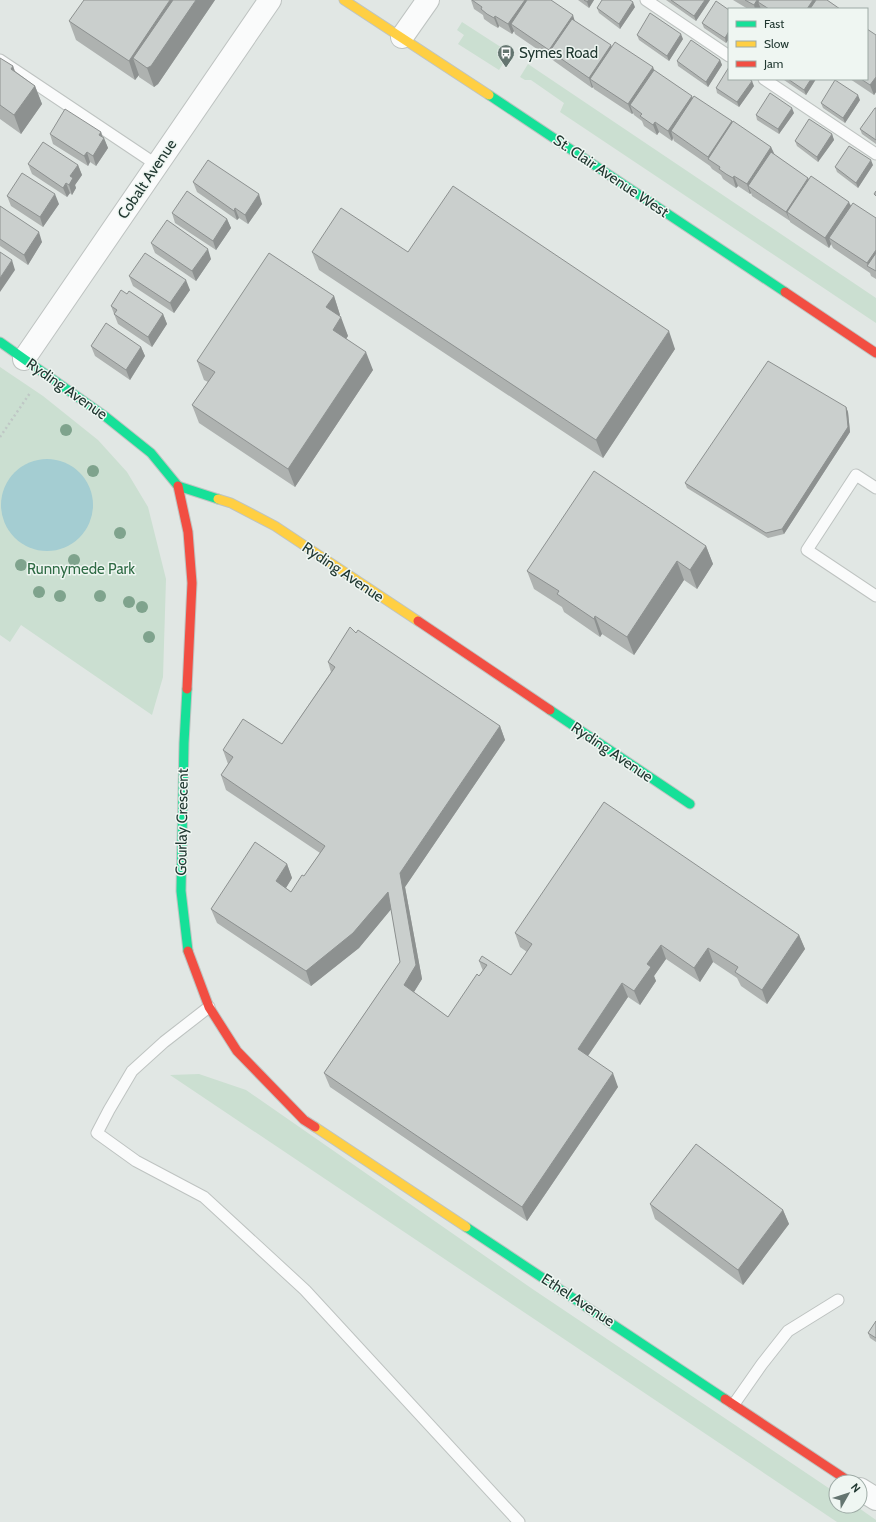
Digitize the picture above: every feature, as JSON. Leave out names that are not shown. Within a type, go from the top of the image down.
[{"type":"street","name":"Cobalt Avenue","points":[[24,359],[270,0]]},
{"type":"street","name":"St. Clair Avenue West","points":[[344,0],[402,37],[876,353]]},
{"type":"street","points":[[402,37],[428,0]]},
{"type":"street","name":"Ryding Avenue","points":[[0,342],[106,417],[151,452],[178,486],[231,503],[275,526],[690,804]]},
{"type":"street","name":"Gourlay Crescent","points":[[178,486],[188,532],[192,583],[184,743],[181,892],[188,950],[208,1007],[237,1051],[304,1120]]},
{"type":"street","name":"Ethel Avenue","points":[[304,1120],[838,1474]]},
{"type":"lane","points":[[646,0],[728,55]]},
{"type":"lane","points":[[0,60],[157,165]]},
{"type":"lane","points":[[765,80],[876,154]]},
{"type":"lane","points":[[875,593],[807,550],[856,475],[876,488]]},
{"type":"lane","points":[[208,1007],[164,1042],[132,1071],[109,1110],[98,1133],[136,1161],[204,1197],[288,1274],[305,1290],[519,1522]]},
{"type":"lane","points":[[734,1404],[762,1364],[788,1331],[838,1300]]},
{"type":"path","points":[[0,437],[30,393]]},
{"type":"green space","points":[[462,22],[510,53],[499,70],[458,44],[464,35],[457,30]]},
{"type":"green space","points":[[528,64],[876,298],[876,323],[560,112],[564,103],[531,80],[525,80],[520,77]]},
{"type":"green space","name":"Runnymede Park","points":[[0,367],[43,396],[98,440],[127,472],[148,507],[166,579],[163,677],[152,715],[21,625],[10,642],[0,635]]},
{"type":"green space","points":[[199,1074],[246,1090],[531,1288],[828,1488],[828,1514],[867,1514],[876,1520],[876,1522],[837,1522],[170,1075]]},
{"type":"water","points":[[47,459],[64,463],[79,473],[89,488],[93,505],[89,522],[79,537],[64,547],[47,551],[30,547],[15,537],[5,522],[1,505],[5,488],[15,473],[30,463]]},
{"type":"building","points":[[84,0],[170,0],[129,61],[69,21]]},
{"type":"building","points":[[173,0],[196,0],[151,66],[147,68],[133,58]]},
{"type":"building","points":[[472,0],[525,0],[508,24],[495,16],[494,18],[487,14],[481,9],[482,7]]},
{"type":"building","points":[[527,0],[551,0],[573,15],[549,50],[511,24]]},
{"type":"building","points":[[602,0],[630,0],[633,2],[619,24],[597,8]]},
{"type":"building","points":[[671,0],[705,0],[694,16]]},
{"type":"building","points":[[745,0],[757,0],[754,5]]},
{"type":"building","points":[[759,0],[813,0],[808,8],[767,8],[758,2]]},
{"type":"building","points":[[816,0],[827,0],[839,8],[811,8]]},
{"type":"building","points":[[716,1],[728,9],[728,33],[725,38],[702,23]]},
{"type":"building","points":[[650,13],[681,34],[667,56],[637,35]]},
{"type":"building","points":[[572,19],[611,45],[589,78],[550,51]]},
{"type":"building","points":[[868,30],[876,35],[876,77],[870,85],[862,80],[868,80]]},
{"type":"building","points":[[691,40],[720,60],[706,82],[677,61]]},
{"type":"building","points":[[615,42],[653,67],[628,104],[590,79]]},
{"type":"building","points":[[0,58],[13,66],[11,69],[35,86],[14,115],[0,105]]},
{"type":"building","points":[[728,69],[728,80],[752,81],[737,102],[716,88]]},
{"type":"building","points":[[654,70],[692,96],[668,131],[655,122],[653,125],[640,116],[642,114],[630,105]]},
{"type":"building","points":[[789,80],[810,80],[804,90]]},
{"type":"building","points":[[835,80],[858,95],[843,118],[821,103]]},
{"type":"building","points":[[770,93],[792,108],[778,129],[756,115]]},
{"type":"building","points":[[694,96],[732,121],[708,157],[671,131]]},
{"type":"building","points":[[876,108],[876,140],[860,129]]},
{"type":"building","points":[[65,109],[101,132],[99,135],[104,138],[93,156],[87,152],[84,156],[50,134]]},
{"type":"building","points":[[809,119],[832,134],[817,157],[795,141]]},
{"type":"building","points":[[733,121],[771,147],[747,184],[734,176],[733,178],[726,174],[719,169],[720,167],[708,159]]},
{"type":"building","points":[[43,142],[78,165],[70,176],[73,178],[69,185],[66,183],[63,188],[28,164]]},
{"type":"building","points":[[849,146],[871,160],[856,183],[835,167]]},
{"type":"building","points":[[771,152],[808,178],[786,212],[748,186]]},
{"type":"building","points":[[208,160],[259,194],[245,215],[235,208],[234,211],[193,182]]},
{"type":"building","points":[[22,173],[55,194],[40,217],[7,196]]},
{"type":"building","points":[[811,176],[849,202],[825,238],[787,212]]},
{"type":"building","points":[[453,186],[669,331],[596,440],[312,252],[341,208],[408,252]]},
{"type":"building","points":[[187,191],[227,219],[213,241],[172,213]]},
{"type":"building","points":[[853,203],[876,218],[876,250],[867,263],[829,238]]},
{"type":"building","points":[[0,206],[39,232],[24,255],[0,239]]},
{"type":"building","points":[[167,220],[208,249],[192,271],[151,243]]},
{"type":"building","points":[[0,252],[12,260],[0,278]]},
{"type":"building","points":[[145,253],[186,280],[170,303],[129,276]]},
{"type":"building","points":[[269,253],[334,296],[326,307],[341,317],[333,330],[366,352],[288,469],[192,405],[215,372],[197,361]]},
{"type":"building","points":[[876,253],[876,271],[867,266]]},
{"type":"building","points":[[121,290],[127,294],[129,291],[163,314],[148,337],[114,314],[117,310],[111,306]]},
{"type":"building","points":[[106,323],[141,347],[126,370],[91,346]]},
{"type":"building","points":[[768,361],[846,407],[848,427],[782,529],[766,533],[685,483]]},
{"type":"building","points":[[594,471],[706,546],[690,570],[677,561],[627,637],[595,616],[594,619],[557,594],[559,591],[527,571]]},
{"type":"building","points":[[350,627],[356,633],[358,630],[500,726],[400,873],[416,965],[404,985],[448,1017],[477,974],[479,976],[487,965],[479,961],[482,956],[511,975],[532,944],[515,933],[604,802],[799,935],[762,990],[735,972],[738,967],[708,948],[694,968],[661,945],[647,964],[651,967],[634,991],[622,983],[578,1049],[613,1073],[522,1207],[324,1073],[400,962],[388,892],[353,933],[306,971],[211,909],[255,842],[287,864],[276,881],[291,892],[302,875],[304,876],[325,846],[221,775],[233,757],[223,750],[243,719],[282,744],[335,667],[328,662]]},
{"type":"building","points":[[696,1144],[783,1210],[738,1270],[650,1204]]},
{"type":"building","points":[[876,1321],[876,1338],[868,1333]]},
{"type":"traffic: fast","points":[[489,95],[785,292]]},
{"type":"traffic: fast","points":[[0,342],[106,417],[151,453],[178,486],[218,499]]},
{"type":"traffic: fast","points":[[187,689],[184,743],[181,891],[188,951]]},
{"type":"traffic: fast","points":[[550,710],[690,804]]},
{"type":"traffic: fast","points":[[466,1227],[725,1399]]},
{"type":"traffic: slow","points":[[344,0],[489,95]]},
{"type":"traffic: slow","points":[[218,499],[231,503],[275,526],[418,621]]},
{"type":"traffic: slow","points":[[315,1127],[466,1227]]},
{"type":"traffic: jam","points":[[785,292],[876,353]]},
{"type":"traffic: jam","points":[[178,486],[188,532],[192,583],[187,689]]},
{"type":"traffic: jam","points":[[418,621],[550,710]]},
{"type":"traffic: jam","points":[[188,951],[209,1007],[237,1051],[304,1120],[315,1127]]},
{"type":"traffic: jam","points":[[725,1399],[838,1474]]},
{"type":"place","name":"Symes Road","points":[[506,68]]}]
